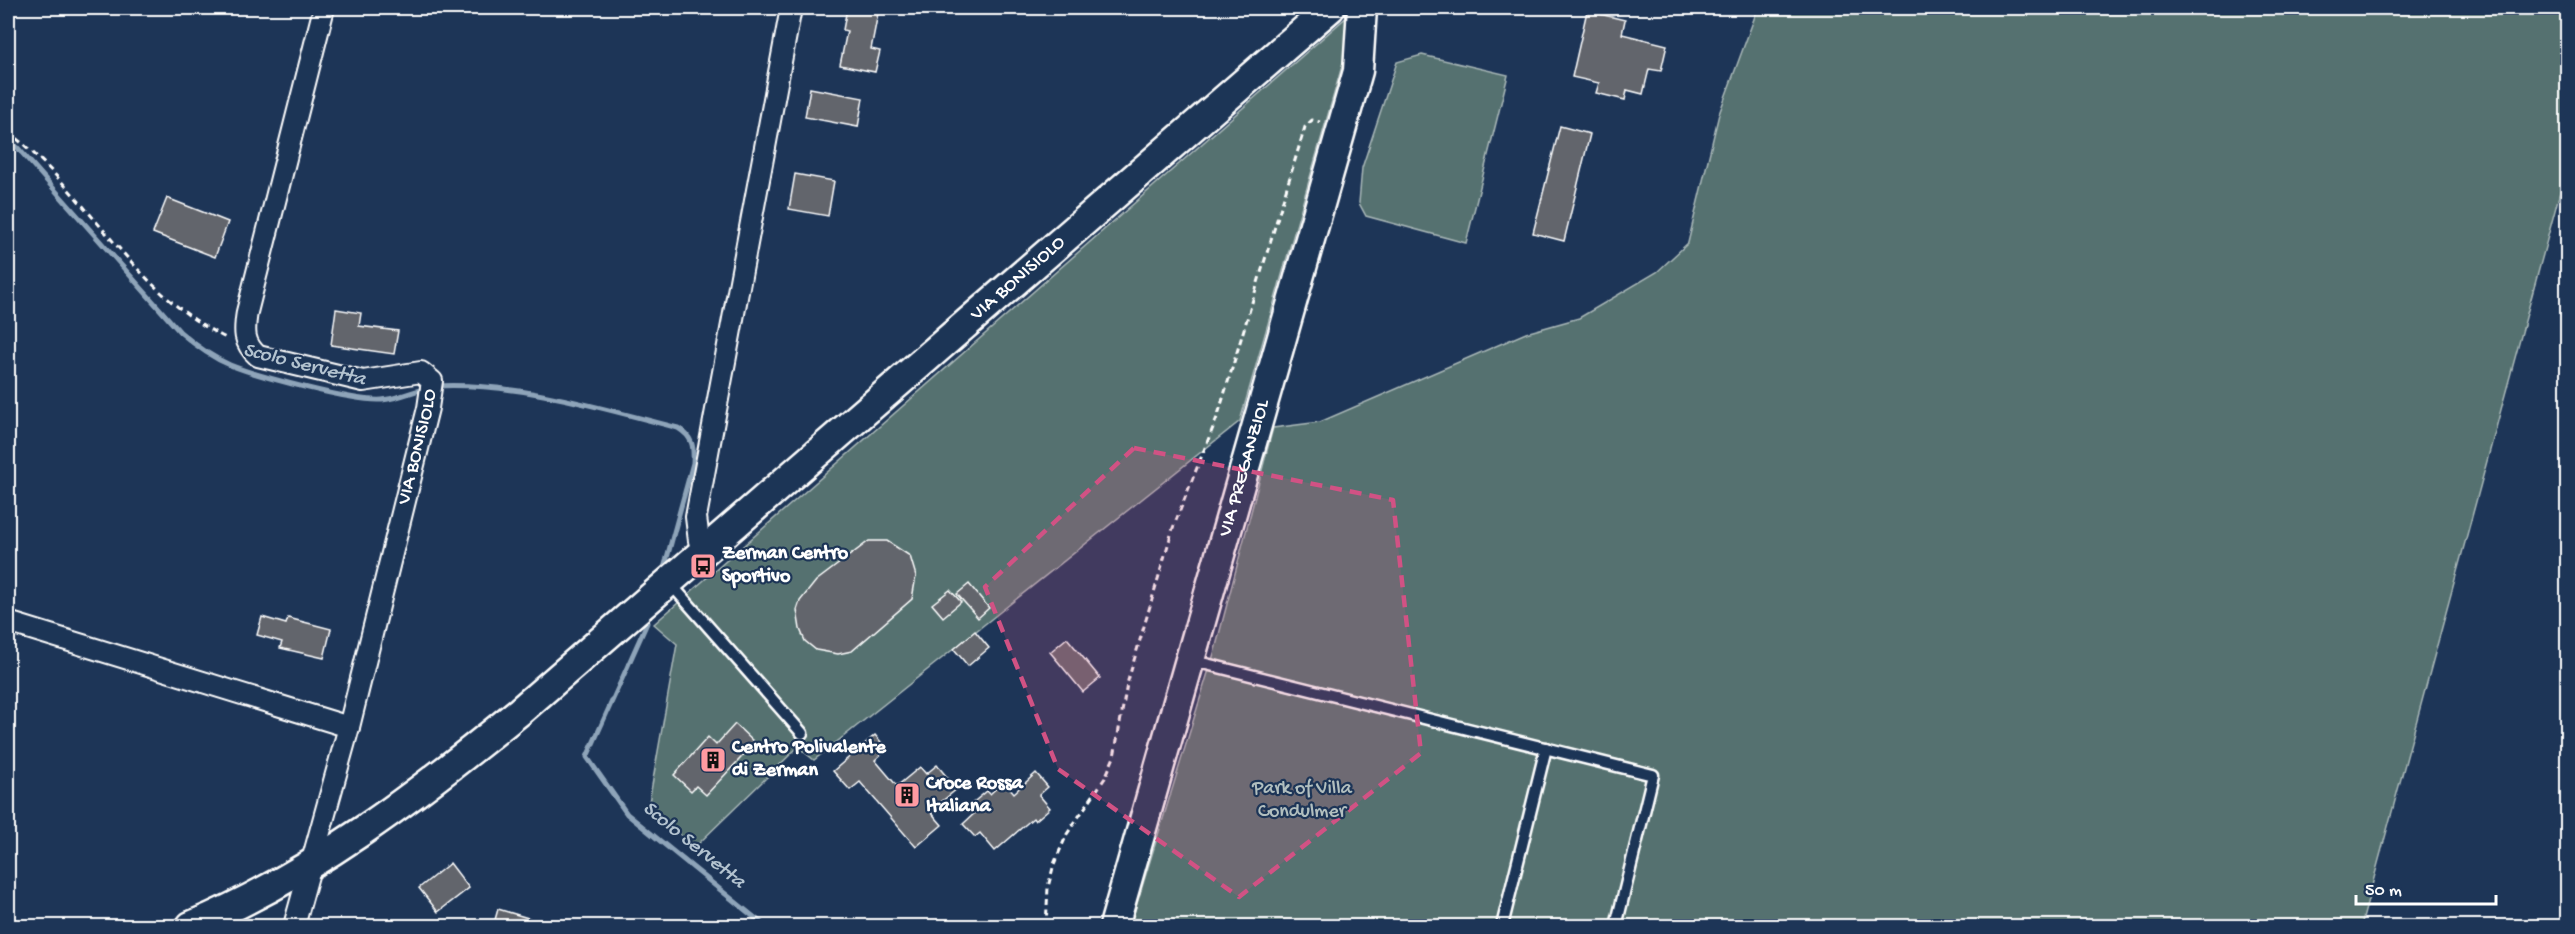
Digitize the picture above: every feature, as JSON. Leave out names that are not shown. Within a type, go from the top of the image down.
[{"type":"main road","name":"VIA BONISIOLO","points":[[191,927],[312,865],[367,830],[434,781],[520,711],[1330,8]]},
{"type":"main road","name":"VIA PREGANZIOL","points":[[1114,927],[1358,71],[1362,8]]},
{"type":"street","points":[[250,349],[244,329],[247,312],[324,8]]},
{"type":"street","points":[[706,549],[699,541],[696,517],[791,8]]},
{"type":"street","name":"VIA BONISIOLO","points":[[250,349],[258,356],[278,363],[346,378],[377,380],[421,372],[427,375],[431,388],[349,727],[312,865]]},
{"type":"street","points":[[8,622],[349,727]]},
{"type":"street","points":[[294,927],[312,865]]},
{"type":"lane","points":[[668,582],[802,733]]},
{"type":"lane","points":[[1190,660],[1653,775],[1617,927]]},
{"type":"lane","points":[[1502,927],[1546,748]]},
{"type":"path","points":[[1046,927],[1048,887],[1053,864],[1067,834],[1105,778],[1114,757],[1127,684],[1173,528],[1218,415],[1305,127],[1312,120],[1341,128]]},
{"type":"path","points":[[8,132],[84,207],[134,266],[190,317],[198,324],[250,349]]},
{"type":"highlighted area","points":[[1134,448],[1393,500],[1421,753],[1239,897],[1058,769],[985,587]]},
{"type":"green space","name":"Park of Villa Condulmer","points":[[1758,8],[2567,8],[2567,166],[2361,926],[1130,926],[1215,650],[1273,428],[1320,422],[1526,333],[1579,318],[1657,272],[1688,243],[1719,114]]},
{"type":"green space","points":[[1349,15],[1348,45],[1240,421],[814,760],[798,747],[694,848],[655,810],[648,808],[677,644],[654,624]]},
{"type":"green space","points":[[1422,55],[1508,75],[1466,243],[1366,216],[1359,203],[1362,168],[1397,62]]},
{"type":"building","points":[[847,8],[879,8],[871,49],[880,51],[875,72],[840,65],[847,31],[843,30]]},
{"type":"building","points":[[1587,11],[1625,20],[1622,34],[1667,45],[1661,71],[1649,69],[1643,94],[1627,90],[1625,100],[1596,93],[1599,83],[1572,77]]},
{"type":"building","points":[[810,88],[863,98],[858,127],[805,117]]},
{"type":"building","points":[[1560,126],[1590,134],[1564,241],[1533,233]]},
{"type":"building","points":[[795,174],[834,181],[828,216],[789,209]]},
{"type":"building","points":[[167,198],[228,222],[215,257],[153,233]]},
{"type":"building","points":[[336,309],[361,313],[359,326],[398,331],[394,354],[331,345]]},
{"type":"building","points":[[869,541],[887,541],[910,556],[916,576],[912,599],[852,651],[838,654],[816,650],[805,641],[800,629],[797,610],[800,601],[816,581]]},
{"type":"building","points":[[969,584],[989,608],[978,618],[957,594]]},
{"type":"building","points":[[950,590],[961,602],[943,617],[932,604]]},
{"type":"building","points":[[262,617],[286,624],[288,618],[331,629],[324,658],[280,648],[282,642],[257,635]]},
{"type":"building","points":[[975,631],[989,648],[968,666],[954,649]]},
{"type":"building","points":[[1067,638],[1100,678],[1083,692],[1050,652]]},
{"type":"building","name":"Centro Polivalente di Zerman","points":[[735,724],[755,743],[706,795],[696,786],[691,791],[674,775],[708,737],[716,745]]},
{"type":"building","name":"Croce Rossa Italiana","points":[[875,735],[887,749],[875,760],[897,786],[920,767],[926,774],[937,765],[957,789],[930,811],[942,825],[916,847],[860,782],[850,790],[833,771]]},
{"type":"building","points":[[1036,773],[1048,787],[1039,795],[1050,808],[1035,821],[1033,818],[995,851],[980,833],[975,837],[963,824],[976,812],[970,805],[987,791],[990,794],[1004,781],[1014,793]]},
{"type":"building","points":[[450,863],[469,888],[438,912],[419,888]]},
{"type":"building","points":[[498,909],[545,923],[545,927],[493,927]]},
{"type":"waterway","name":"Scolo Servetta","points":[[8,141],[17,147],[180,332],[210,354],[230,365],[261,375],[369,400],[393,398],[427,388]]},
{"type":"waterway","name":"Scolo Servetta","points":[[436,386],[497,388],[527,392],[619,412],[683,431],[692,443],[693,463],[665,565]]},
{"type":"waterway","name":"Scolo Servetta","points":[[647,623],[587,757],[627,814],[765,926]]},
{"type":"place","name":"Zerman Centro Sportivo","points":[[703,566]]},
{"type":"place","name":"Centro Polivalente di Zerman","points":[[713,760]]},
{"type":"place","name":"Croce Rossa Italiana","points":[[907,795]]}]
